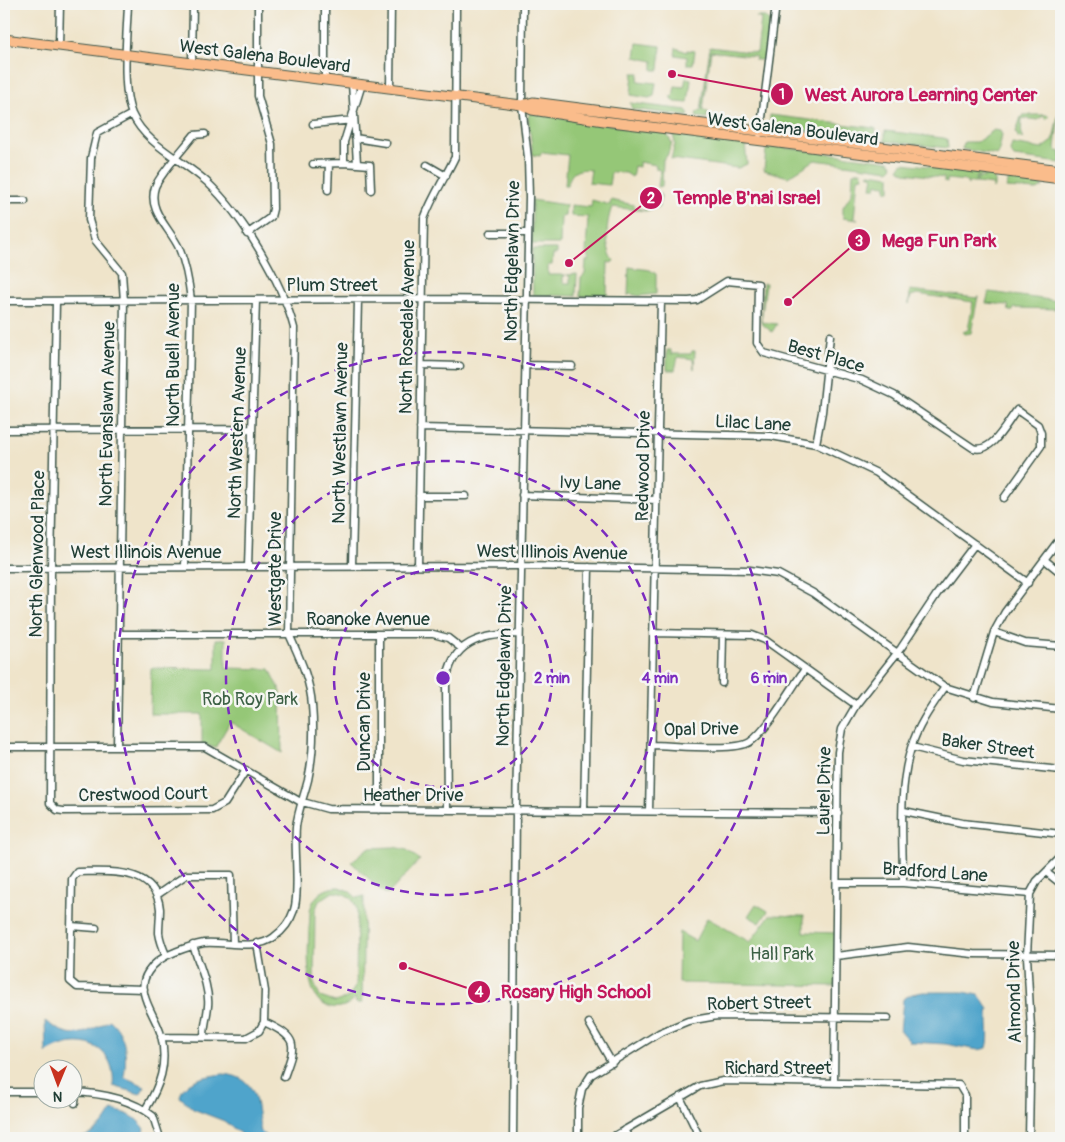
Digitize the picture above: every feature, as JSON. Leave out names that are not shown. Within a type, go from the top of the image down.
[{"type":"main road","name":"West Galena Boulevard","points":[[4,39],[522,105],[532,110],[604,121],[878,147],[1061,170]]},
{"type":"main road","name":"West Galena Boulevard","points":[[522,105],[533,102],[622,114],[760,136],[831,150],[1061,179]]},
{"type":"main road","points":[[604,121],[609,118],[618,119],[622,114]]},
{"type":"main road","points":[[831,150],[844,148],[872,151],[878,147]]},
{"type":"street","points":[[60,4],[60,46]]},
{"type":"street","name":"Westgate Drive","points":[[128,4],[128,101],[132,114],[143,131],[207,182],[247,234],[271,270],[284,299],[295,337],[288,634],[309,680],[312,707],[310,772],[301,802],[295,841],[294,908],[287,927],[273,939],[257,943],[193,945],[166,955],[155,963],[147,974],[144,990]]},
{"type":"street","points":[[192,62],[193,4]]},
{"type":"street","points":[[247,234],[271,217],[273,209],[272,144],[258,96],[258,4]]},
{"type":"street","points":[[325,4],[325,80]]},
{"type":"street","points":[[390,88],[391,4]]},
{"type":"street","name":"North Rosedale Avenue","points":[[418,566],[424,219],[432,197],[446,176],[455,157],[456,4]]},
{"type":"street","name":"North Edgelawn Drive","points":[[512,1138],[519,634],[528,233],[528,158],[522,105],[523,4]]},
{"type":"street","points":[[760,136],[776,4]]},
{"type":"street","points":[[352,83],[357,163]]},
{"type":"street","points":[[344,163],[344,142],[353,120],[362,84]]},
{"type":"street","name":"North Evanslawn Avenue","points":[[117,747],[124,301],[122,273],[95,240],[90,220],[90,158],[97,133],[132,114]]},
{"type":"street","points":[[313,124],[353,120]]},
{"type":"street","name":"North Buell Avenue","points":[[184,567],[191,300],[188,276],[179,247],[163,224],[152,201],[156,185],[194,135],[205,134]]},
{"type":"street","points":[[356,138],[386,143]]},
{"type":"street","points":[[313,164],[357,163],[370,165],[371,190]]},
{"type":"street","points":[[328,164],[328,190]]},
{"type":"street","points":[[427,165],[446,176]]},
{"type":"street","points":[[4,201],[25,202]]},
{"type":"street","points":[[490,233],[528,233]]},
{"type":"street","name":"Best Place","points":[[661,301],[697,300],[727,281],[758,284],[757,343],[761,350],[769,355],[862,380],[894,395],[973,448],[980,450],[989,447],[1017,410],[1038,425],[1041,433],[1041,446],[1004,498]]},
{"type":"street","name":"Plum Street","points":[[4,301],[527,299],[661,301]]},
{"type":"street","name":"North Western Avenue","points":[[248,567],[256,300]]},
{"type":"street","name":"North Westlawn Avenue","points":[[352,566],[358,300]]},
{"type":"street","name":"North Glenwood Place","points":[[53,806],[49,798],[56,301]]},
{"type":"street","name":"Redwood Drive","points":[[649,811],[661,301]]},
{"type":"street","points":[[816,444],[830,336]]},
{"type":"street","points":[[422,365],[460,366]]},
{"type":"street","points":[[525,365],[572,366]]},
{"type":"street","points":[[4,430],[251,428]]},
{"type":"street","name":"Lilac Lane","points":[[420,428],[524,432],[770,436],[816,444],[877,473],[1028,583]]},
{"type":"street","name":"Ivy Lane","points":[[522,495],[657,500]]},
{"type":"street","points":[[419,496],[466,496]]},
{"type":"street","points":[[974,698],[994,632],[1005,612],[1061,537]]},
{"type":"street","name":"Laurel Drive","points":[[834,1082],[838,883],[838,752],[842,729],[856,705],[975,544]]},
{"type":"street","points":[[1045,560],[1061,573]]},
{"type":"street","name":"West Illinois Avenue","points":[[4,568],[521,566],[750,570],[778,574],[813,593],[945,687],[974,698],[1061,710]]},
{"type":"street","points":[[584,811],[588,567]]},
{"type":"street","points":[[994,632],[1025,643],[1061,646]]},
{"type":"street","points":[[653,633],[752,635],[765,640],[856,705]]},
{"type":"street","name":"Roanoke Avenue","points":[[118,634],[440,635],[448,638],[462,649]]},
{"type":"street","name":"Duncan Drive","points":[[379,634],[379,810]]},
{"type":"street","points":[[447,810],[447,678],[450,665],[462,649],[482,637],[519,634]]},
{"type":"street","points":[[722,683],[723,635]]},
{"type":"street","name":"Opal Drive","points":[[651,745],[728,747],[749,743],[761,732],[805,668]]},
{"type":"street","points":[[903,883],[904,775],[912,746],[925,717],[945,687]]},
{"type":"street","name":"Baker Street","points":[[912,746],[963,760],[1061,770]]},
{"type":"street","name":"Heather Drive","points":[[4,747],[205,747],[301,802],[328,809],[838,813]]},
{"type":"street","name":"Crestwood Court","points":[[53,806],[63,811],[212,810],[225,802],[246,770]]},
{"type":"street","points":[[904,811],[962,823],[1061,834]]},
{"type":"street","points":[[1030,894],[1046,872],[1061,857]]},
{"type":"street","points":[[145,1110],[158,1088],[162,1068],[161,1037],[156,1020],[146,1003],[144,990],[77,987],[70,981],[72,880],[77,872],[122,872],[135,875],[146,882],[156,895],[160,908],[159,934],[166,955]]},
{"type":"street","points":[[1046,872],[1061,884]]},
{"type":"street","points":[[156,895],[186,875],[231,875],[233,944]]},
{"type":"street","name":"Bradford Lane","points":[[838,883],[903,883],[1030,894]]},
{"type":"street","name":"Almond Drive","points":[[1030,894],[1027,956],[1031,1028],[1030,1138]]},
{"type":"street","points":[[71,926],[96,928]]},
{"type":"street","points":[[161,1037],[246,1038],[259,1031],[264,1022],[265,991],[257,943]]},
{"type":"street","points":[[193,945],[207,994],[208,1006],[204,1020],[204,1037]]},
{"type":"street","points":[[836,956],[908,947],[973,954],[1061,955]]},
{"type":"street","name":"Robert Street","points":[[578,1138],[578,1108],[582,1089],[592,1075],[659,1033],[688,1021],[717,1016],[888,1018]]},
{"type":"street","points":[[264,1022],[284,1031],[292,1044],[293,1051],[284,1077]]},
{"type":"street","points":[[589,1023],[612,1063]]},
{"type":"street","name":"Richard Street","points":[[610,1138],[700,1086],[723,1081],[959,1085],[964,1095],[964,1138]]},
{"type":"street","points":[[4,1092],[32,1092]]},
{"type":"street","points":[[82,1093],[129,1102],[145,1110],[152,1116],[160,1138]]},
{"type":"street","points":[[680,1097],[700,1138]]},
{"type":"street","points":[[624,1130],[629,1138]]},
{"type":"green space","points":[[756,17],[765,17],[770,22],[765,58],[755,60],[756,57],[752,56],[711,51],[703,110],[708,112],[707,118],[696,117],[697,112],[701,111],[710,47],[757,53],[761,19]]},
{"type":"green space","points":[[637,43],[661,46],[659,70],[653,70],[653,61],[635,57]]},
{"type":"green space","points":[[676,48],[687,52],[687,50],[695,51],[693,64],[687,64],[687,57],[675,55]]},
{"type":"green space","points":[[633,73],[639,73],[638,81],[656,83],[654,96],[649,98],[631,95]]},
{"type":"green space","points":[[686,78],[691,79],[688,103],[675,102],[670,97],[673,97],[675,86],[684,87]]},
{"type":"green space","points":[[630,103],[686,110],[689,114],[688,116],[632,109]]},
{"type":"green space","points":[[530,113],[666,133],[672,143],[667,156],[663,159],[662,186],[658,187],[660,170],[656,169],[656,165],[639,162],[639,167],[634,166],[632,177],[626,173],[611,172],[609,185],[589,183],[591,170],[587,169],[579,170],[573,174],[568,185],[565,185],[568,155],[542,152],[540,156],[533,155],[528,117]]},
{"type":"green space","points":[[770,115],[874,128],[876,129],[875,137],[870,139],[770,126]]},
{"type":"green space","points":[[1023,115],[1049,116],[1046,119],[1043,116],[1038,120],[1022,118],[1021,136],[1024,139],[1018,137],[1016,132]]},
{"type":"green space","points":[[1058,115],[1061,115],[1061,118],[1058,122],[1055,148],[1061,152],[1061,163],[1014,157],[1010,151],[1012,144],[1042,149],[1053,141]]},
{"type":"green space","points":[[994,130],[1000,131],[1002,135],[998,155],[962,149],[964,142],[977,142]]},
{"type":"green space","points":[[885,131],[947,139],[948,148],[885,141]]},
{"type":"green space","points":[[673,133],[745,143],[747,164],[738,168],[671,159],[675,144]]},
{"type":"green space","points":[[770,146],[889,161],[893,166],[889,170],[815,160],[788,177],[764,170],[766,150]]},
{"type":"green space","points":[[903,163],[991,174],[995,181],[995,187],[993,189],[993,185],[977,183],[977,178],[985,177],[984,175],[976,177],[976,182],[968,182],[968,185],[966,181],[947,179],[947,183],[944,182],[944,178],[905,173],[899,169]]},
{"type":"green space","points":[[861,171],[863,177],[858,178],[854,218],[858,220],[843,218],[843,207],[852,193],[853,173]]},
{"type":"green space","points":[[868,174],[890,176],[890,191],[886,191],[886,185],[877,184],[876,188],[871,188],[873,176]]},
{"type":"green space","points":[[1010,177],[1037,179],[1043,187],[1037,190],[1006,188]]},
{"type":"green space","points":[[659,193],[661,196],[659,207],[646,211],[612,207],[608,220],[607,242],[614,261],[608,262],[607,297],[580,296],[581,278],[585,274],[586,261],[589,260],[589,256],[586,253],[588,217],[571,216],[571,205],[591,207],[592,200],[610,205],[611,200],[634,205],[634,208],[645,210],[652,203],[653,194]]},
{"type":"green space","points":[[532,200],[566,205],[565,216],[561,217],[560,244],[532,244]]},
{"type":"green space","points":[[532,249],[557,249],[557,254],[553,254],[552,265],[548,265],[548,275],[566,275],[563,277],[563,283],[570,283],[570,277],[567,275],[577,274],[576,296],[533,295]]},
{"type":"green space","points":[[629,267],[650,270],[656,274],[656,294],[639,296],[630,294],[628,296]]},
{"type":"green space","points":[[763,283],[766,283],[761,321]]},
{"type":"green space","points":[[910,290],[977,298],[978,296],[971,333],[965,334],[963,332],[968,330],[973,302],[917,294],[911,296],[909,304]]},
{"type":"green space","points":[[989,292],[1058,301],[1059,294],[1061,294],[1061,309],[1014,308],[1013,311],[1009,311],[1008,305],[986,303]]},
{"type":"green space","points":[[761,322],[777,324],[772,332]]},
{"type":"green space","points":[[667,350],[671,350],[671,354],[691,354],[692,351],[695,351],[694,369],[693,359],[678,357],[675,370],[667,370]]},
{"type":"green space","name":"Rob Roy Park","points":[[216,639],[226,639],[226,668],[270,669],[281,692],[282,753],[230,722],[215,748],[202,744],[202,714],[150,714],[151,668],[216,669]]},
{"type":"green space","points":[[394,847],[407,850],[420,860],[389,893],[384,893],[351,862],[368,848]]},
{"type":"green space","points":[[334,887],[349,891],[357,898],[364,896],[362,1003],[356,1003],[355,998],[350,1003],[341,1007],[331,1007],[321,1003],[314,994],[308,966],[311,906],[320,893]],"holes":[[[333,892],[352,899],[356,906],[356,985],[349,997],[335,1002],[320,997],[314,983],[315,911],[319,901]]]},
{"type":"green space","points":[[756,904],[768,911],[760,923],[748,916]]},
{"type":"green space","name":"Hall Park","points":[[770,915],[804,916],[804,932],[837,933],[836,986],[678,983],[679,932],[695,941],[707,918],[750,942]]},
{"type":"water","points":[[923,992],[964,992],[979,995],[989,1009],[987,1048],[978,1050],[945,1044],[910,1042],[900,1031],[903,999],[912,994]]},
{"type":"water","points":[[110,1020],[116,1026],[123,1040],[125,1054],[124,1077],[145,1086],[140,1094],[113,1086],[113,1072],[109,1060],[93,1046],[71,1043],[46,1053],[45,1021],[63,1031],[78,1034]]},
{"type":"water","points":[[223,1074],[235,1076],[250,1087],[254,1094],[261,1132],[268,1138],[246,1138],[224,1121],[193,1109],[180,1097],[182,1091],[191,1082],[204,1077]]},
{"type":"water","points":[[112,1110],[135,1118],[145,1129],[143,1134],[129,1138],[81,1138],[100,1127]]},
{"type":"place","name":"West Aurora Learning Center","points":[[672,74]]},
{"type":"place","name":"Temple B'nai Israel","points":[[569,263]]},
{"type":"place","name":"Mega Fun Park","points":[[788,302]]},
{"type":"place","name":"Rosary High School","points":[[403,966]]}]
